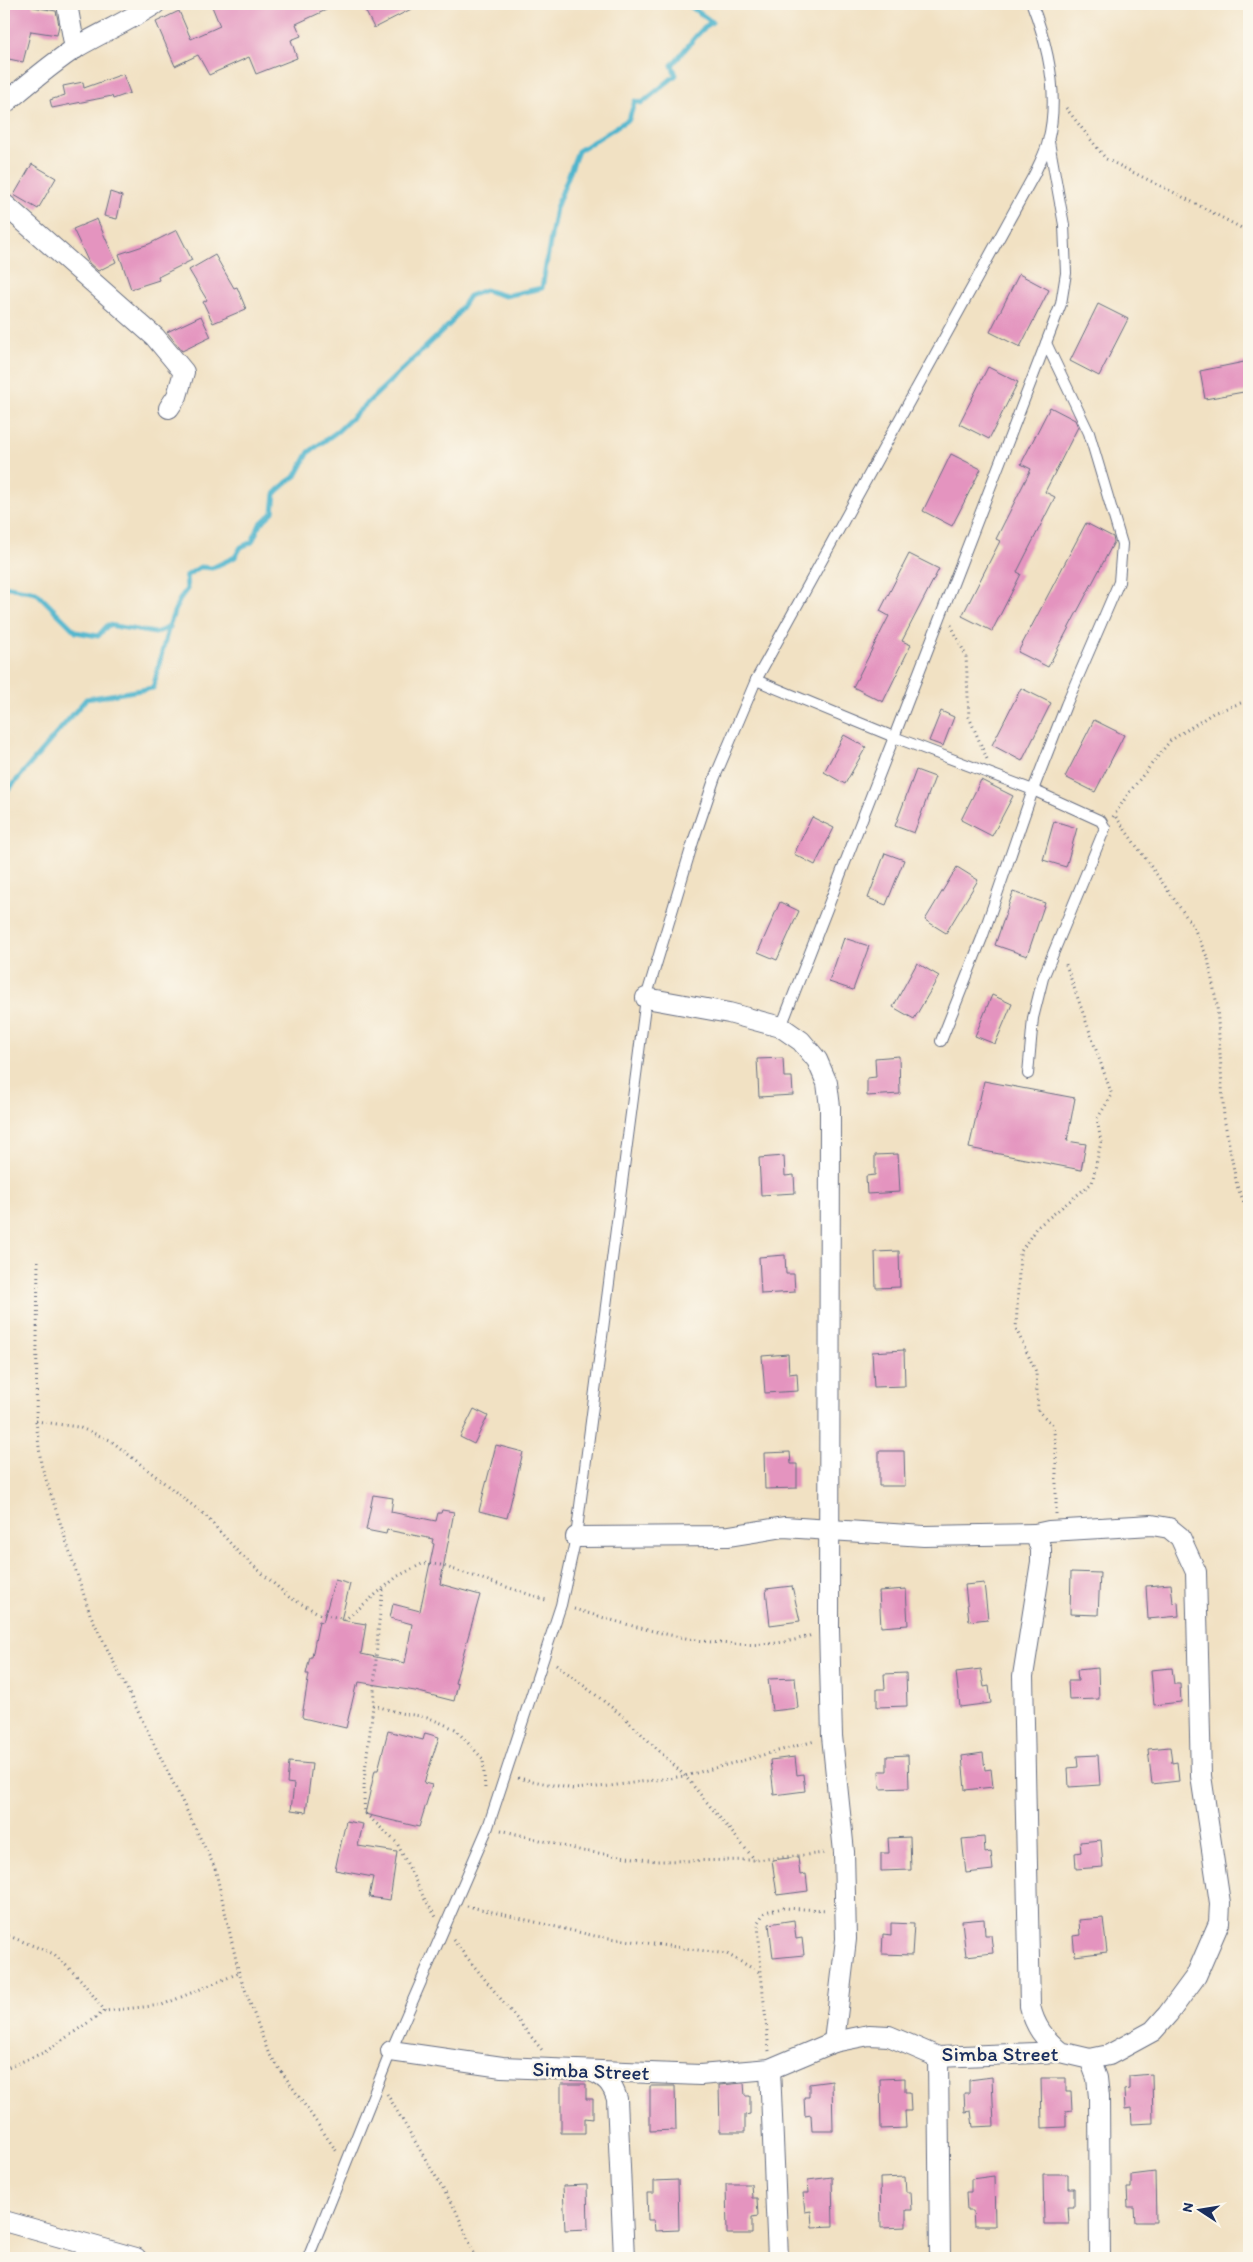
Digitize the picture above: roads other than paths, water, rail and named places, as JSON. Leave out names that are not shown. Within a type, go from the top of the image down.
[{"type":"street","points":[[67,4],[76,49]]},
{"type":"street","points":[[4,104],[47,68],[112,27],[138,15],[155,4]]},
{"type":"street","points":[[4,204],[155,337],[184,372],[177,396],[169,408]]},
{"type":"street","points":[[646,998],[729,1013],[781,1027],[801,1041],[817,1060],[827,1083],[830,1107],[829,1629],[832,1736],[844,1852],[846,1939],[834,2042]]},
{"type":"street","points":[[576,1537],[729,1536],[784,1527],[924,1536],[1042,1532],[1152,1525],[1169,1528],[1180,1537],[1196,1572],[1200,1776],[1220,1903],[1219,1923],[1196,1976],[1153,2031],[1109,2055],[1090,2059]]},
{"type":"street","points":[[1042,1532],[1041,1562],[1023,1676],[1030,2006],[1034,2024],[1043,2037],[1060,2052]]},
{"type":"street","name":"Simba Street","points":[[391,2051],[502,2067],[700,2075],[770,2069],[834,2042],[869,2035],[889,2036],[938,2056],[1060,2052],[1090,2059],[1097,2078],[1099,2097],[1100,2258]]},
{"type":"street","points":[[938,2056],[940,2258]]},
{"type":"street","points":[[770,2069],[778,2258]]},
{"type":"street","points":[[589,2070],[604,2077],[612,2085],[617,2099],[624,2258]]},
{"type":"street","points":[[4,2221],[136,2258]]},
{"type":"lane","points":[[781,1027],[944,610],[1060,304],[1066,273],[1064,225],[1048,141],[1053,88],[1041,28],[1032,4]]},
{"type":"lane","points":[[308,2258],[391,2051],[488,1827],[561,1605],[576,1537],[646,998],[693,842],[715,777],[756,680],[1035,173],[1048,141]]},
{"type":"lane","points":[[940,1041],[982,938],[1033,790],[1066,705],[1119,582],[1122,544],[1089,432],[1046,343]]},
{"type":"lane","points":[[756,680],[894,737],[1033,790],[1101,821],[1106,828],[1043,978],[1033,1018],[1028,1074]]},
{"type":"waterway","points":[[4,795],[86,699],[153,688],[170,622],[175,609],[187,589],[186,576],[200,567],[212,568],[235,557],[241,547],[252,542],[260,524],[273,512],[275,494],[296,476],[309,452],[338,431],[451,323],[469,296],[485,290],[505,296],[542,288],[556,208],[578,151],[629,119],[635,101],[642,103],[676,75],[672,65],[696,36],[712,22],[687,4]]},
{"type":"waterway","points":[[4,586],[36,592],[76,632],[98,636],[108,625],[155,633],[170,627]]}]
